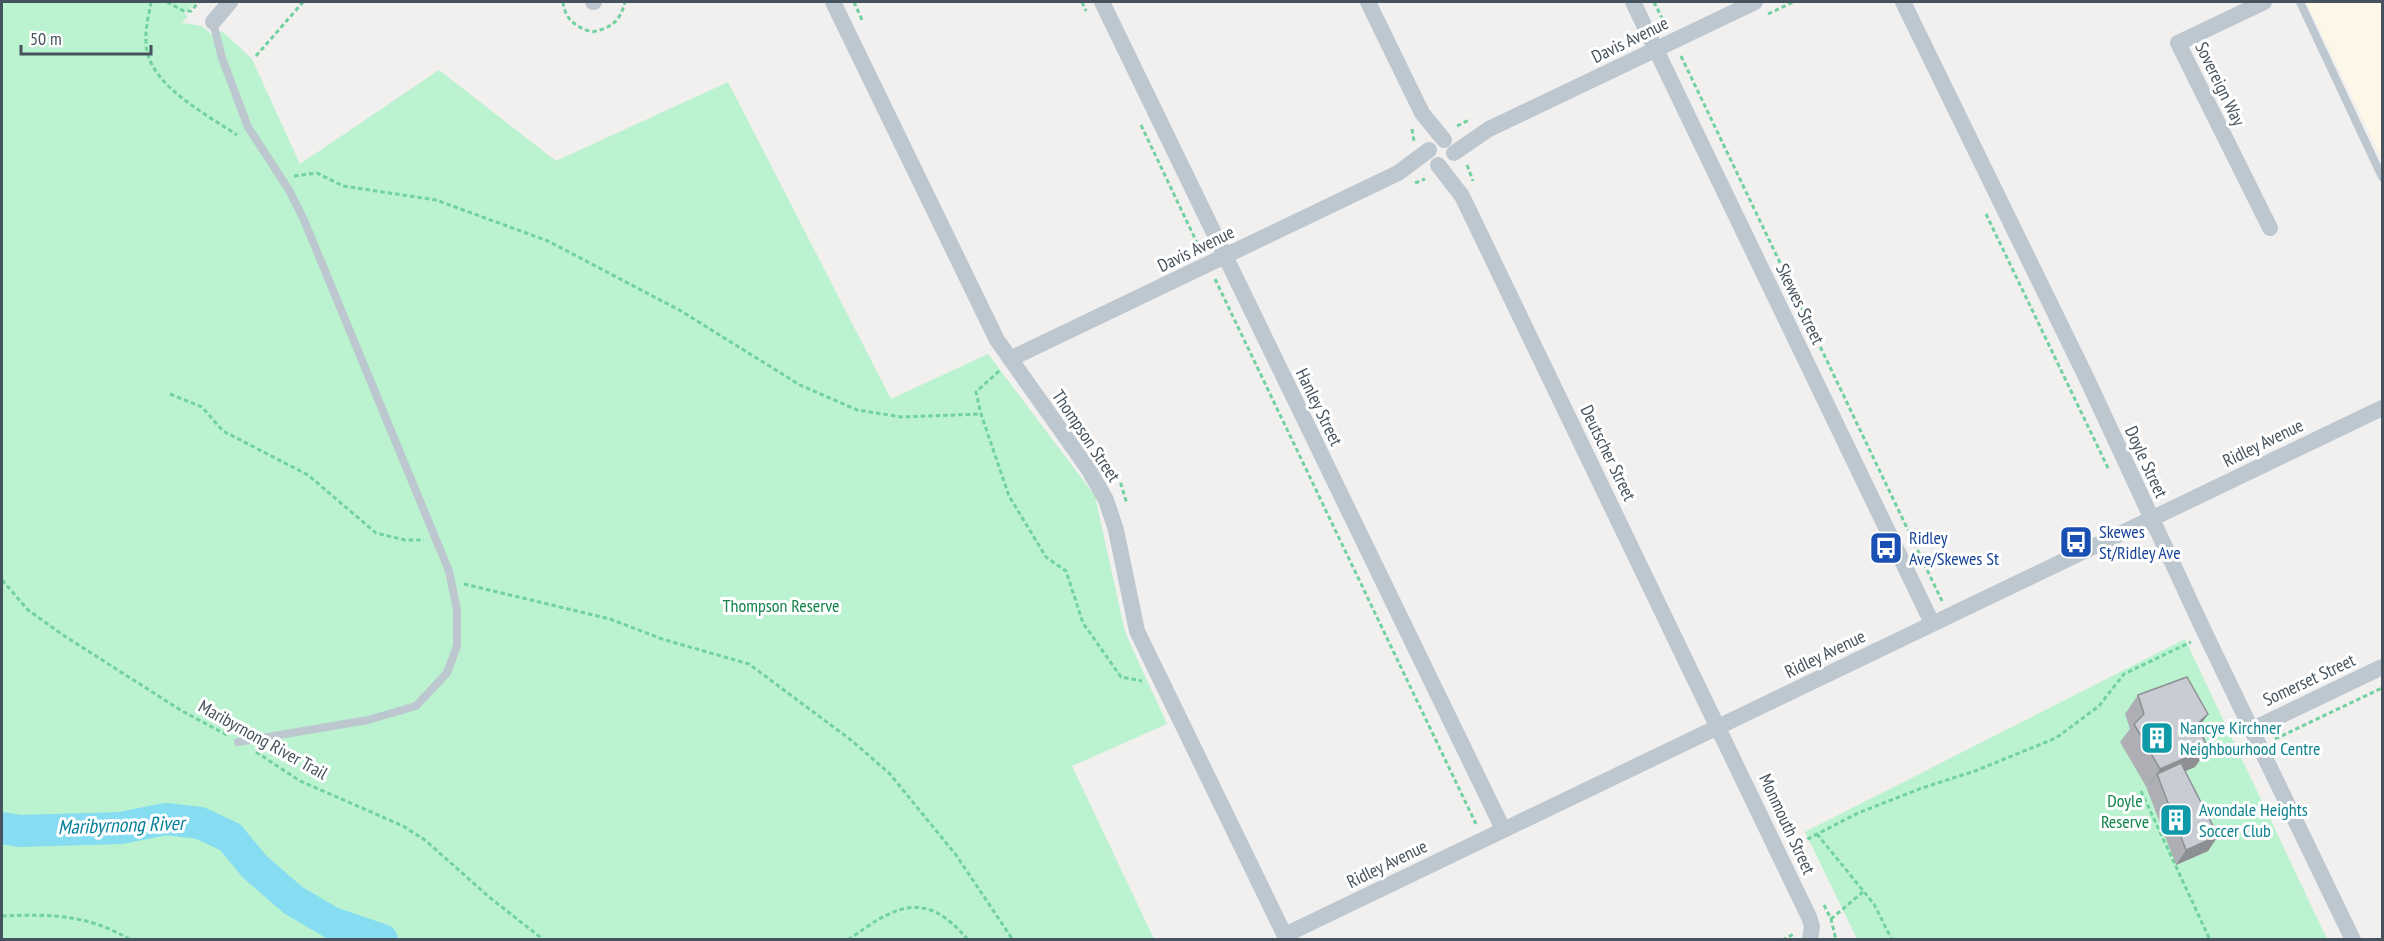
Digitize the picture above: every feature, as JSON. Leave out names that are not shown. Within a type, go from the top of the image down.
[{"type":"street","points":[[213,22],[230,2]]},
{"type":"street","name":"Thompson Street","points":[[833,2],[997,340],[1089,470],[1106,500],[1116,530],[1137,631],[1151,679],[1286,937]]},
{"type":"street","name":"Hanley Street","points":[[1102,2],[1503,830]]},
{"type":"street","name":"Deutscher Street","points":[[1368,2],[1444,153],[1462,196],[1719,727]]},
{"type":"street","name":"Skewes Street","points":[[1634,2],[1928,616]]},
{"type":"street","name":"Doyle Street","points":[[1903,2],[2353,939]]},
{"type":"street","name":"Sovereign Way","points":[[2264,2],[2178,43],[2270,228]]},
{"type":"street","name":"Davis Avenue","points":[[1010,359],[1444,153],[1489,129],[1660,56],[1759,9]]},
{"type":"street","name":"Ridley Avenue","points":[[1286,937],[1719,727],[1928,616],[2151,518],[2382,408]]},
{"type":"street","name":"Somerset Street","points":[[2253,729],[2382,667]]},
{"type":"street","name":"Monmouth Street","points":[[1719,727],[1809,917],[1812,926],[1803,936]]},
{"type":"lane","points":[[2300,2],[2382,177]]},
{"type":"lane","points":[[213,22],[238,105],[253,136],[304,220],[452,581],[457,610],[457,646],[447,673],[416,706],[368,720],[238,742]]},
{"type":"path","points":[[151,2],[146,45],[150,62],[158,77],[173,91],[239,137]]},
{"type":"path","points":[[167,2],[187,12],[199,2]]},
{"type":"path","points":[[256,56],[303,2]]},
{"type":"path","points":[[1082,2],[1087,12]]},
{"type":"path","points":[[1654,2],[1942,601]]},
{"type":"path","points":[[1759,9],[1793,2]]},
{"type":"path","points":[[1660,56],[1677,48],[1690,51]]},
{"type":"path","points":[[1138,120],[1476,824]]},
{"type":"path","points":[[1444,153],[1467,168],[1474,184]]},
{"type":"path","points":[[280,178],[317,173],[343,186],[436,200],[548,241],[681,311],[801,385],[857,410],[902,417],[981,414]]},
{"type":"path","points":[[1981,205],[2110,472]]},
{"type":"path","points":[[1010,359],[976,392],[981,414],[1010,496],[1046,557],[1066,571],[1083,623],[1121,677],[1151,679]]},
{"type":"path","points":[[993,365],[998,372]]},
{"type":"path","points":[[170,394],[202,407],[223,431],[308,475],[376,533],[405,540],[435,538]]},
{"type":"path","name":"Maribyrnong River Trail","points":[[2,580],[28,610],[182,711],[238,742],[300,781],[403,826],[425,840],[489,897],[544,939]]},
{"type":"path","points":[[452,581],[610,618],[662,639],[749,664],[851,740],[890,774],[956,855],[1013,939]]},
{"type":"path","points":[[1928,616],[1942,601],[1952,596]]},
{"type":"path","points":[[1793,846],[1880,804],[1975,771],[2056,738],[2099,706],[2124,674],[2191,642],[2204,631]]},
{"type":"path","points":[[1138,672],[1151,679]]},
{"type":"path","points":[[2276,739],[2382,688]]},
{"type":"path","points":[[2141,791],[2210,939]]},
{"type":"path","points":[[1817,834],[1874,904],[1892,939]]},
{"type":"path","points":[[1831,919],[1864,891]]},
{"type":"path","points":[[848,939],[892,911],[914,906],[936,910],[968,939]]},
{"type":"path","points":[[2,916],[43,915],[84,918],[109,926],[131,939]]},
{"type":"path","points":[[1782,939],[1803,936]]},
{"type":"shaded area","points":[[2306,2],[2382,2],[2382,159]]},
{"type":"green space","name":"Thompson Reserve","points":[[2,2],[197,2],[184,13],[188,16],[182,23],[202,26],[211,34],[222,31],[252,59],[300,164],[439,70],[556,161],[728,82],[891,399],[988,354],[1095,496],[1125,632],[1167,724],[1072,766],[1154,939],[2,940]]},
{"type":"green space","name":"Doyle Reserve","points":[[2185,639],[2327,939],[1857,939],[1805,832]]},
{"type":"building","points":[[2187,677],[2208,714],[2197,724],[2208,748],[2160,769],[2134,724],[2144,714],[2138,695]]},
{"type":"building","points":[[2181,763],[2218,836],[2186,850],[2157,774]]},
{"type":"waterway","name":"Maribyrnong River","points":[[2,828],[20,831],[121,828],[166,819],[200,823],[230,837],[255,867],[293,900],[332,923],[382,940]]},
{"type":"place","name":"Skewes St/Ridley Ave","points":[[2076,542]]},
{"type":"place","name":"Ridley Ave/Skewes St","points":[[1886,548]]},
{"type":"place","name":"Nancye Kirchner Neighbourhood Centre","points":[[2157,738]]},
{"type":"place","name":"Avondale Heights Soccer Club","points":[[2176,820]]}]
